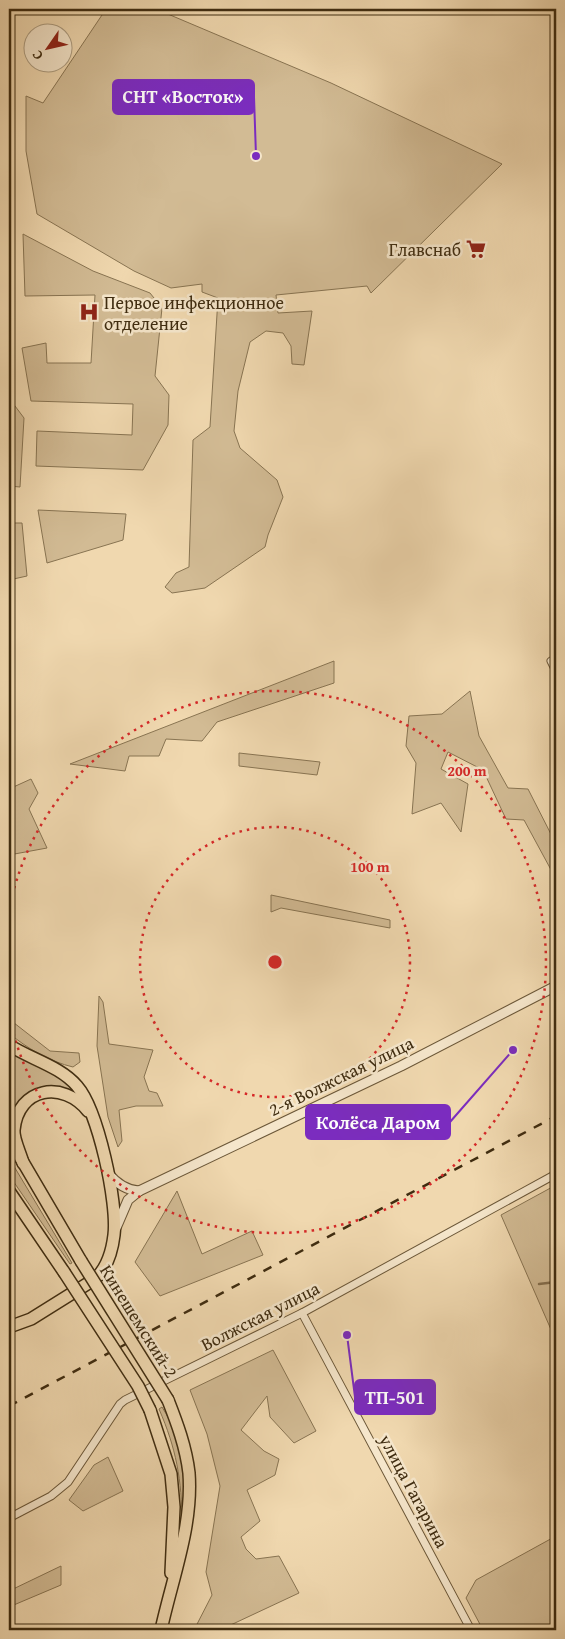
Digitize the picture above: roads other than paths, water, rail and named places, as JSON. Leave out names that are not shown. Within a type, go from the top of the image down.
[{"type":"main road","points":[[9,1045],[70,1079],[86,1099],[94,1118],[112,1188],[114,1234],[108,1262],[103,1271],[94,1279],[31,1319],[9,1327]]},
{"type":"main road","points":[[23,1163],[14,1131],[22,1105],[30,1098],[41,1092],[63,1093],[82,1104],[94,1118]]},
{"type":"main road","points":[[9,1139],[23,1163]]},
{"type":"main road","name":"Кинешемский-2","points":[[23,1163],[81,1261],[168,1400],[180,1432],[189,1473],[188,1509],[180,1557],[171,1585]]},
{"type":"main road","name":"Кинешемский-2","points":[[9,1191],[138,1386],[150,1410],[171,1474],[174,1507],[171,1585]]},
{"type":"main road","points":[[161,1630],[171,1585]]},
{"type":"street","points":[[556,658],[551,661],[556,671]]},
{"type":"street","name":"2-я Волжская улица","points":[[139,1192],[401,1066],[556,986]]},
{"type":"street","points":[[107,1171],[115,1181],[129,1190],[139,1192]]},
{"type":"street","name":"Волжская улица","points":[[9,1518],[51,1496],[68,1482],[120,1404],[125,1400],[302,1313],[556,1174]]},
{"type":"street","points":[[114,1234],[128,1200],[139,1192]]},
{"type":"street","name":"улица Гагарина","points":[[302,1313],[471,1630]]},
{"type":"waterway","points":[[539,1284],[556,1282]]},
{"type":"railway","points":[[9,1406],[556,1116]]},
{"type":"place","name":"СНТ «Восток»","points":[[256,156]]},
{"type":"place","name":"Главснаб","points":[[476,249]]},
{"type":"place","name":"Первое инфекционное отделение","points":[[89,312]]},
{"type":"place","name":"Колёса Даром","points":[[513,1050]]},
{"type":"place","name":"ТП-501","points":[[347,1335]]}]
